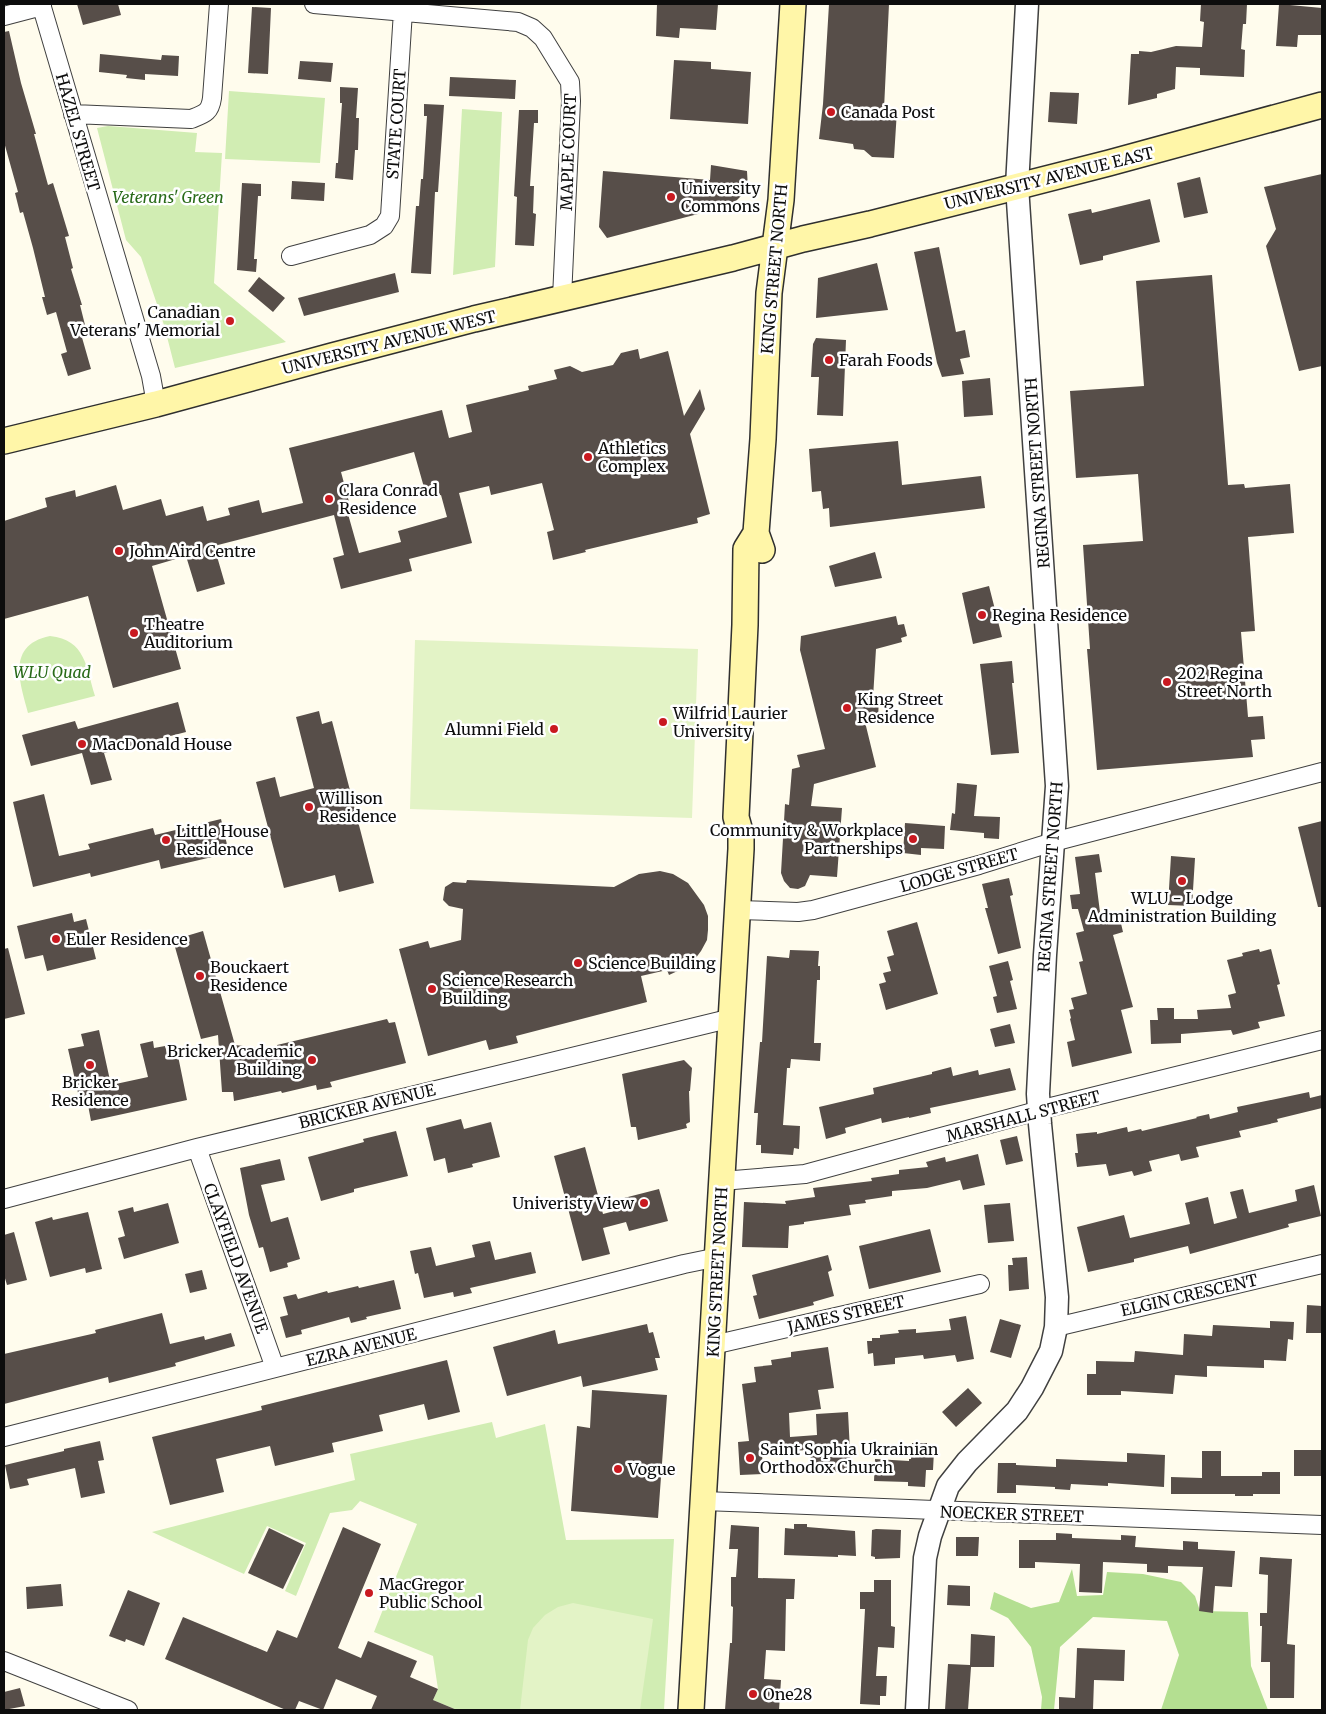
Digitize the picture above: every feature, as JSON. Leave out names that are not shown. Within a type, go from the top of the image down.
[{"type":"main road","name":"KING STREET NORTH","points":[[691,1710],[741,834],[750,819],[760,638],[763,552],[756,534],[763,439],[769,293],[781,200],[793,4]]},
{"type":"main road","name":"UNIVERSITY AVENUE EAST","points":[[774,247],[1018,186],[1322,105]]},
{"type":"main road","name":"UNIVERSITY AVENUE WEST","points":[[4,441],[156,404],[382,342],[774,247]]},
{"type":"street","points":[[73,114],[191,119],[207,112],[211,107],[212,98],[219,4]]},
{"type":"street","points":[[314,4],[403,11]]},
{"type":"street","name":"REGINA STREET NORTH","points":[[917,1710],[925,1558],[938,1511],[948,1486],[956,1474],[1017,1411],[1032,1388],[1051,1351],[1056,1327],[1057,1297],[1039,1112],[1045,955],[1057,786],[1018,186],[1026,4]]},
{"type":"street","points":[[4,16],[41,5]]},
{"type":"street","name":"HAZEL STREET","points":[[41,5],[151,376],[156,404]]},
{"type":"street","name":"STATE COURT","points":[[291,256],[370,235],[384,226],[390,216],[403,11]]},
{"type":"street","name":"MAPLE COURT","points":[[403,11],[518,22],[532,28],[543,38],[570,82],[571,101],[562,298]]},
{"type":"street","name":"LODGE STREET","points":[[738,910],[798,912],[813,910],[1053,842],[1322,772]]},
{"type":"street","name":"BRICKER AVENUE","points":[[4,1199],[197,1148],[732,1018]]},
{"type":"street","name":"MARSHALL STREET","points":[[722,1181],[805,1174],[1039,1112],[1055,1106],[1322,1040]]},
{"type":"street","name":"CLAYFIELD AVENUE","points":[[197,1148],[275,1368]]},
{"type":"street","name":"EZRA AVENUE","points":[[4,1437],[684,1264],[718,1257]]},
{"type":"street","name":"ELGIN CRESCENT","points":[[1056,1327],[1322,1264]]},
{"type":"street","name":"JAMES STREET","points":[[713,1345],[980,1284]]},
{"type":"street","name":"NOECKER STREET","points":[[703,1501],[1322,1526]]},
{"type":"street","points":[[4,1661],[128,1710]]},
{"type":"green space","points":[[229,91],[325,98],[320,163],[225,159]]},
{"type":"green space","points":[[462,109],[502,112],[495,267],[453,275]]},
{"type":"green space","name":"Veterans' Green","points":[[108,126],[197,133],[195,152],[222,153],[214,283],[286,342],[175,368],[164,325],[141,257],[126,240],[97,128]]},
{"type":"green space","name":"WLU Quad","points":[[50,636],[71,643],[78,649],[86,665],[95,696],[28,713],[20,678],[22,656],[27,648],[36,641]]},
{"type":"green space","name":"Alumni Field","points":[[415,640],[698,649],[692,818],[410,809]]},
{"type":"green space","points":[[492,1422],[496,1438],[545,1424],[566,1540],[674,1539],[664,1710],[457,1710],[433,1700],[438,1689],[433,1656],[374,1632],[417,1524],[360,1501],[352,1510],[330,1513],[296,1596],[285,1591],[306,1543],[267,1526],[244,1574],[152,1532],[355,1480],[350,1454]]},
{"type":"green space","points":[[1072,1569],[1077,1596],[1103,1595],[1107,1572],[1143,1574],[1181,1582],[1195,1596],[1200,1611],[1248,1612],[1251,1666],[1268,1710],[1161,1710],[1179,1655],[1167,1621],[1093,1617],[1060,1647],[1054,1710],[1041,1710],[1042,1697],[1031,1647],[1008,1618],[990,1609],[994,1592],[1031,1608],[1059,1602]]},
{"type":"green space","points":[[573,1603],[653,1619],[640,1710],[520,1710],[528,1640],[533,1628],[545,1615],[558,1607]]},
{"type":"building","points":[[77,4],[118,4],[121,15],[83,25]]},
{"type":"building","points":[[657,4],[718,4],[716,30],[680,28],[679,38],[656,36]]},
{"type":"building","points":[[829,4],[889,4],[884,109],[897,110],[894,158],[872,157],[864,150],[854,149],[853,144],[819,139]]},
{"type":"building","points":[[1201,4],[1247,4],[1246,24],[1243,24],[1241,49],[1245,50],[1244,77],[1200,75],[1200,68],[1176,67],[1175,89],[1157,94],[1157,98],[1128,105],[1131,54],[1139,54],[1139,51],[1151,52],[1176,46],[1202,47],[1204,22],[1200,21]]},
{"type":"building","points":[[1279,4],[1322,8],[1322,35],[1298,35],[1297,47],[1276,46]]},
{"type":"building","points":[[252,7],[271,8],[268,74],[248,73]]},
{"type":"building","points":[[9,31],[48,185],[53,183],[69,236],[65,237],[87,333],[81,334],[91,369],[68,376],[61,354],[67,352],[56,312],[47,315],[42,297],[45,297],[33,248],[23,212],[20,213],[15,193],[18,192],[4,142],[4,32]]},
{"type":"building","points":[[100,54],[161,60],[162,55],[179,56],[178,76],[145,74],[145,80],[126,78],[127,75],[99,72]]},
{"type":"building","points":[[674,60],[711,62],[711,69],[751,72],[748,124],[670,119]]},
{"type":"building","points":[[300,61],[333,63],[331,82],[298,79]]},
{"type":"building","points":[[450,77],[516,80],[515,99],[449,96]]},
{"type":"building","points":[[340,87],[358,88],[356,118],[359,118],[358,150],[355,150],[353,180],[335,178],[336,163],[338,163],[342,103],[340,103]]},
{"type":"building","points":[[1050,92],[1079,93],[1077,124],[1048,122]]},
{"type":"building","points":[[424,104],[444,105],[438,192],[435,192],[431,274],[411,273],[416,206],[419,206],[421,179],[423,179],[427,116],[424,116]]},
{"type":"building","points":[[519,110],[538,110],[538,123],[534,123],[530,186],[534,186],[533,213],[536,214],[534,246],[515,245],[517,197],[514,196]]},
{"type":"building","name":"University Commons","points":[[711,165],[747,171],[748,189],[732,205],[607,238],[599,227],[603,171],[710,180]]},
{"type":"building","points":[[1322,174],[1322,366],[1299,371],[1266,246],[1276,229],[1264,187]]},
{"type":"building","points":[[1200,177],[1208,213],[1184,218],[1177,183]]},
{"type":"building","points":[[292,181],[325,183],[324,201],[291,199]]},
{"type":"building","points":[[242,183],[261,184],[261,196],[258,196],[254,259],[257,259],[256,272],[237,270]]},
{"type":"building","points":[[1150,199],[1160,242],[1103,256],[1103,260],[1080,265],[1068,214],[1091,209],[1092,213]]},
{"type":"building","points":[[939,247],[956,332],[965,330],[970,357],[960,359],[964,374],[942,377],[937,363],[914,252]]},
{"type":"building","points":[[877,263],[888,310],[816,318],[818,278]]},
{"type":"building","points":[[395,273],[399,292],[304,316],[298,298]]},
{"type":"building","points":[[1212,275],[1228,485],[1244,484],[1245,488],[1290,484],[1294,533],[1248,537],[1255,631],[1241,632],[1248,717],[1263,716],[1265,739],[1251,740],[1253,757],[1097,770],[1087,649],[1090,649],[1083,545],[1143,541],[1138,474],[1076,478],[1070,391],[1144,386],[1136,281]]},
{"type":"building","points":[[259,277],[285,298],[273,312],[248,291]]},
{"type":"building","points":[[816,338],[846,340],[843,416],[817,415],[819,377],[811,377],[813,344]]},
{"type":"building","points":[[638,349],[640,359],[668,351],[684,416],[700,389],[705,409],[690,434],[710,514],[697,518],[698,523],[585,550],[586,552],[553,560],[547,532],[554,530],[542,483],[491,495],[489,486],[459,493],[472,543],[409,559],[412,571],[341,589],[333,558],[344,555],[334,515],[214,546],[225,584],[197,592],[186,556],[152,566],[181,669],[113,688],[88,596],[4,619],[4,521],[47,507],[45,498],[75,490],[76,497],[116,485],[123,510],[161,499],[166,516],[203,506],[207,521],[230,515],[228,508],[259,500],[262,513],[303,503],[289,448],[442,410],[449,438],[472,432],[466,405],[529,390],[528,386],[557,379],[554,370],[570,366],[582,372],[613,365],[621,353]],"holes":[[[414,452],[427,498],[441,495],[447,517],[398,531],[401,542],[359,553],[348,514],[352,513],[341,472]]]},
{"type":"building","points":[[990,378],[993,415],[964,417],[962,381]]},
{"type":"building","points":[[898,441],[902,485],[981,476],[985,508],[830,527],[829,508],[823,509],[821,491],[812,492],[809,449]]},
{"type":"building","points":[[875,552],[882,578],[835,587],[829,566]]},
{"type":"building","name":"Regina Residence","points":[[989,586],[1002,637],[973,644],[962,593]]},
{"type":"building","name":"King Street Residence","points":[[896,616],[898,625],[904,624],[907,636],[901,638],[902,642],[876,649],[873,698],[879,698],[878,718],[865,722],[876,767],[814,784],[811,806],[842,808],[837,877],[810,875],[805,886],[798,889],[790,888],[784,881],[781,873],[785,804],[789,805],[792,769],[800,767],[797,755],[825,749],[800,650],[801,636]]},
{"type":"building","points":[[1012,661],[1014,683],[1012,683],[1019,753],[991,755],[980,664]]},
{"type":"building","name":"MacDonald House","points":[[178,702],[186,732],[104,753],[112,780],[91,785],[82,753],[31,766],[22,735],[75,721],[78,729]]},
{"type":"building","name":"Willison Residence","points":[[319,711],[322,724],[332,721],[374,883],[339,892],[335,875],[284,888],[256,782],[275,777],[280,797],[314,788],[296,717]]},
{"type":"building","points":[[957,783],[977,785],[974,816],[1000,817],[999,839],[984,838],[984,833],[950,830],[952,813],[955,814]]},
{"type":"building","name":"Little House Residence","points":[[44,794],[59,856],[90,849],[88,844],[153,828],[155,835],[221,819],[229,853],[161,869],[159,860],[91,877],[90,873],[33,887],[13,802]]},
{"type":"building","points":[[1322,821],[1322,907],[1318,907],[1298,827]]},
{"type":"building","points":[[905,823],[945,826],[944,849],[921,848],[921,855],[903,853]]},
{"type":"building","points":[[1099,854],[1102,872],[1095,873],[1101,920],[1119,915],[1123,932],[1113,935],[1133,1007],[1121,1010],[1132,1053],[1072,1067],[1067,1042],[1075,1040],[1069,1010],[1074,1009],[1071,998],[1087,994],[1079,962],[1083,961],[1076,933],[1084,931],[1078,909],[1072,909],[1070,895],[1080,894],[1075,857]]},
{"type":"building","name":"WLU - Lodge Administration Building","points":[[1171,856],[1195,858],[1192,906],[1168,905]]},
{"type":"building","name":"Science Building","points":[[660,871],[673,874],[688,883],[704,905],[708,916],[708,930],[707,940],[701,951],[684,968],[669,975],[667,970],[641,976],[647,1002],[516,1036],[518,1043],[489,1050],[486,1040],[428,1056],[399,949],[428,941],[430,948],[461,940],[463,909],[449,906],[443,900],[445,887],[453,882],[466,883],[467,880],[614,887],[639,874]]},
{"type":"building","points":[[1009,878],[1013,895],[1010,896],[1021,948],[998,954],[985,908],[988,908],[982,884]]},
{"type":"building","name":"Euler Residence","points":[[72,913],[74,922],[86,919],[96,959],[47,971],[43,955],[25,959],[17,926]]},
{"type":"building","points":[[917,922],[938,994],[886,1010],[879,984],[886,982],[883,973],[891,971],[887,957],[894,955],[887,931]]},
{"type":"building","name":"Bricker Academic Building","points":[[203,931],[235,1045],[279,1050],[277,1045],[387,1019],[389,1023],[395,1022],[406,1063],[330,1082],[332,1087],[317,1090],[316,1085],[234,1101],[233,1092],[222,1092],[218,1035],[201,1039],[173,940]]},
{"type":"building","points":[[8,948],[25,1014],[4,1019],[4,949]]},
{"type":"building","points":[[1259,949],[1260,952],[1271,949],[1280,984],[1277,985],[1285,1016],[1258,1022],[1260,1028],[1233,1035],[1231,1030],[1181,1034],[1181,1043],[1151,1044],[1150,1020],[1158,1020],[1157,1008],[1174,1008],[1174,1019],[1198,1019],[1197,1010],[1231,1008],[1228,995],[1236,993],[1227,960],[1243,956],[1242,953]]},
{"type":"building","points":[[790,950],[819,951],[818,966],[820,966],[820,980],[817,980],[814,1043],[821,1043],[820,1061],[791,1059],[790,1068],[787,1068],[783,1125],[800,1126],[799,1149],[794,1148],[793,1155],[761,1153],[761,1145],[756,1145],[758,1113],[754,1113],[760,1042],[762,1042],[767,956],[789,958]]},
{"type":"building","points":[[1008,961],[1013,980],[1010,981],[1017,1009],[997,1013],[993,997],[997,996],[989,966]]},
{"type":"building","points":[[1010,1024],[1015,1043],[995,1047],[990,1029]]},
{"type":"building","name":"Bricker Residence","points":[[99,1030],[111,1085],[148,1077],[140,1044],[153,1041],[154,1048],[165,1046],[167,1053],[177,1051],[187,1100],[91,1121],[88,1105],[81,1106],[68,1049],[84,1046],[81,1034]]},
{"type":"building","points":[[684,1060],[692,1068],[689,1091],[690,1122],[686,1124],[687,1128],[638,1140],[636,1127],[631,1127],[622,1074]]},
{"type":"building","points":[[951,1067],[953,1076],[978,1070],[979,1075],[1010,1068],[1016,1090],[930,1108],[931,1113],[909,1118],[882,1123],[881,1118],[845,1128],[846,1133],[826,1139],[819,1107],[874,1094],[873,1088],[932,1074],[932,1072]]},
{"type":"building","points":[[1309,1092],[1310,1098],[1322,1095],[1322,1108],[1277,1119],[1278,1122],[1239,1131],[1241,1137],[1196,1147],[1199,1157],[1181,1161],[1179,1154],[1149,1161],[1152,1171],[1134,1176],[1132,1171],[1109,1176],[1106,1164],[1077,1167],[1075,1153],[1078,1153],[1076,1134],[1097,1132],[1097,1134],[1127,1127],[1128,1132],[1141,1129],[1142,1131],[1209,1114],[1210,1119],[1238,1112],[1237,1107]]},
{"type":"building","points":[[461,1119],[464,1129],[491,1122],[500,1157],[472,1164],[473,1167],[448,1173],[445,1158],[434,1161],[426,1128]]},
{"type":"building","points":[[396,1131],[408,1176],[354,1189],[354,1192],[321,1201],[308,1157],[364,1142],[363,1139]]},
{"type":"building","points":[[1017,1136],[1023,1161],[1006,1165],[1000,1140]]},
{"type":"building","name":"Univeristy View","points":[[585,1147],[603,1214],[626,1208],[624,1198],[659,1189],[668,1221],[629,1231],[626,1222],[603,1228],[610,1254],[582,1261],[554,1156]]},
{"type":"building","points":[[978,1154],[985,1185],[963,1190],[960,1180],[927,1188],[892,1191],[892,1196],[865,1200],[866,1203],[849,1205],[851,1215],[789,1226],[788,1248],[742,1247],[744,1202],[786,1204],[785,1201],[815,1197],[813,1188],[872,1181],[871,1178],[899,1174],[899,1170],[928,1167],[926,1162],[945,1157],[946,1162]]},
{"type":"building","points":[[280,1159],[285,1180],[261,1185],[271,1222],[288,1217],[300,1259],[287,1263],[288,1267],[270,1272],[263,1247],[259,1248],[249,1215],[240,1168]]},
{"type":"building","points":[[1314,1185],[1321,1216],[1288,1224],[1289,1227],[1190,1254],[1188,1246],[1134,1259],[1134,1262],[1088,1272],[1077,1227],[1124,1215],[1130,1238],[1190,1224],[1185,1203],[1208,1197],[1214,1224],[1237,1218],[1230,1192],[1243,1189],[1249,1213],[1297,1201],[1295,1190]]},
{"type":"building","points":[[168,1203],[179,1243],[124,1259],[118,1238],[125,1236],[118,1211],[133,1207],[134,1212]]},
{"type":"building","points":[[1010,1203],[1014,1241],[988,1243],[984,1205]]},
{"type":"building","points":[[88,1212],[102,1269],[86,1273],[85,1268],[50,1277],[35,1222],[52,1217],[53,1220]]},
{"type":"building","points":[[930,1229],[941,1272],[869,1289],[859,1246]]},
{"type":"building","points":[[14,1232],[27,1280],[7,1285],[4,1275],[4,1235]]},
{"type":"building","points":[[490,1241],[495,1260],[531,1252],[536,1273],[470,1288],[472,1293],[454,1297],[453,1292],[424,1298],[418,1273],[415,1274],[410,1251],[431,1247],[436,1266],[475,1257],[472,1245]]},
{"type":"building","points":[[828,1255],[832,1270],[828,1272],[834,1296],[813,1302],[814,1305],[759,1319],[753,1296],[757,1295],[752,1275]]},
{"type":"building","points":[[1027,1257],[1029,1289],[1009,1291],[1008,1265],[1013,1265],[1012,1258]]},
{"type":"building","points":[[202,1270],[207,1289],[190,1293],[185,1274]]},
{"type":"building","points":[[394,1280],[401,1309],[366,1317],[367,1319],[351,1323],[349,1317],[301,1330],[302,1334],[286,1338],[280,1317],[288,1315],[283,1297],[296,1294],[298,1299],[327,1291],[328,1293],[358,1286],[359,1288]]},
{"type":"building","points":[[1307,1305],[1322,1306],[1322,1333],[1306,1333]]},
{"type":"building","points":[[162,1313],[170,1344],[204,1336],[205,1340],[231,1333],[235,1346],[175,1363],[176,1366],[109,1383],[108,1377],[4,1404],[4,1354],[96,1333],[95,1330]]},
{"type":"building","points":[[966,1316],[974,1359],[957,1362],[955,1355],[924,1359],[923,1355],[895,1358],[895,1364],[874,1366],[873,1353],[868,1354],[867,1341],[872,1341],[872,1338],[899,1333],[898,1330],[916,1329],[916,1333],[951,1330],[949,1319]]},
{"type":"building","points":[[1000,1319],[1021,1325],[1011,1358],[990,1352]]},
{"type":"building","points":[[1270,1321],[1294,1322],[1293,1340],[1288,1339],[1286,1361],[1264,1360],[1264,1368],[1207,1366],[1207,1377],[1175,1375],[1173,1394],[1121,1391],[1121,1395],[1087,1395],[1087,1374],[1096,1374],[1096,1361],[1134,1362],[1135,1351],[1183,1355],[1184,1334],[1212,1336],[1213,1325],[1270,1328]]},
{"type":"building","points":[[647,1324],[649,1333],[653,1332],[660,1358],[655,1358],[658,1370],[583,1387],[581,1376],[507,1396],[493,1347],[555,1330],[558,1344]]},
{"type":"building","points":[[828,1347],[834,1388],[818,1390],[821,1409],[789,1413],[790,1437],[817,1435],[816,1414],[848,1412],[851,1471],[812,1473],[810,1450],[762,1452],[763,1474],[740,1475],[738,1442],[749,1441],[742,1384],[756,1382],[754,1367],[772,1365],[771,1360],[791,1357],[791,1352]]},
{"type":"building","points":[[447,1360],[460,1412],[428,1420],[424,1404],[379,1415],[383,1431],[332,1443],[334,1452],[275,1466],[270,1446],[216,1459],[224,1492],[170,1505],[152,1437],[262,1410],[261,1406]]},
{"type":"building","points":[[968,1388],[982,1403],[956,1427],[942,1412]]},
{"type":"building","name":"Vogue","points":[[592,1390],[667,1395],[658,1518],[571,1511],[577,1426],[590,1428]]},
{"type":"building","points":[[100,1441],[104,1460],[98,1461],[105,1493],[81,1498],[75,1468],[27,1479],[29,1485],[10,1489],[5,1465]]},
{"type":"building","points":[[912,1443],[927,1443],[927,1451],[934,1451],[933,1470],[926,1470],[925,1487],[908,1486],[908,1482],[874,1481],[875,1459],[909,1461],[911,1459]]},
{"type":"building","points":[[1294,1450],[1322,1450],[1322,1476],[1294,1476]]},
{"type":"building","points":[[1202,1451],[1221,1451],[1221,1476],[1262,1476],[1262,1472],[1280,1472],[1280,1494],[1235,1496],[1235,1494],[1171,1494],[1171,1477],[1202,1478]]},
{"type":"building","points":[[1127,1453],[1165,1455],[1164,1487],[1108,1483],[1108,1486],[1071,1484],[1070,1490],[1055,1489],[1055,1487],[1016,1485],[1016,1493],[997,1493],[998,1463],[1056,1467],[1056,1459],[1127,1462]]},
{"type":"building","points":[[794,1524],[855,1531],[856,1556],[784,1555],[785,1528],[794,1529]]},
{"type":"building","points":[[731,1525],[759,1527],[758,1578],[795,1579],[794,1599],[786,1599],[785,1651],[766,1650],[764,1679],[781,1680],[779,1710],[725,1710],[730,1643],[732,1643],[733,1607],[731,1606],[731,1577],[736,1577],[738,1549],[729,1549]]},
{"type":"building","name":"MacGregor Public School","points":[[343,1527],[381,1544],[338,1648],[361,1658],[368,1641],[417,1661],[410,1677],[438,1689],[433,1700],[457,1710],[371,1710],[377,1696],[336,1679],[323,1710],[299,1701],[295,1710],[286,1710],[165,1659],[183,1617],[267,1652],[277,1630],[297,1638]]},
{"type":"building","points":[[269,1528],[304,1545],[283,1589],[248,1573]]},
{"type":"building","points":[[872,1530],[901,1530],[900,1558],[875,1559],[875,1557],[871,1556]]},
{"type":"building","points":[[1056,1533],[1072,1534],[1072,1538],[1121,1540],[1121,1535],[1136,1536],[1135,1547],[1183,1550],[1183,1541],[1198,1542],[1198,1549],[1235,1551],[1232,1587],[1215,1586],[1213,1613],[1199,1611],[1203,1567],[1168,1566],[1168,1573],[1147,1572],[1147,1564],[1103,1562],[1102,1593],[1079,1592],[1080,1564],[1035,1562],[1035,1568],[1019,1568],[1019,1540],[1056,1540]]},
{"type":"building","points":[[956,1537],[979,1537],[978,1556],[956,1556]]},
{"type":"building","points":[[1260,1557],[1292,1559],[1287,1644],[1295,1645],[1294,1698],[1270,1698],[1270,1662],[1261,1662],[1262,1626],[1260,1626],[1260,1613],[1267,1613],[1268,1575],[1259,1574]]},
{"type":"building","points":[[874,1580],[891,1580],[891,1626],[895,1627],[894,1648],[878,1647],[876,1676],[887,1676],[886,1696],[880,1696],[880,1705],[860,1704],[865,1609],[860,1609],[860,1592],[874,1592]]},
{"type":"building","points":[[61,1584],[63,1606],[27,1609],[26,1587]]},
{"type":"building","points":[[948,1585],[970,1586],[970,1606],[947,1605]]},
{"type":"building","points":[[128,1590],[160,1603],[144,1646],[126,1639],[125,1642],[109,1636]]},
{"type":"building","points":[[971,1634],[995,1636],[994,1667],[971,1667],[968,1710],[945,1710],[948,1664],[970,1665]]},
{"type":"building","points":[[1077,1648],[1125,1650],[1124,1681],[1094,1680],[1093,1710],[1059,1710],[1059,1697],[1075,1698]]},
{"type":"building","points":[[20,1688],[25,1706],[4,1710],[4,1692]]},
{"type":"place","name":"Canada Post","points":[[831,112]]},
{"type":"place","name":"University Commons","points":[[671,197]]},
{"type":"place","name":"Canadian Veterans' Memorial","points":[[230,321]]},
{"type":"place","name":"Farah Foods","points":[[829,360]]},
{"type":"place","name":"Athletics Complex","points":[[588,457]]},
{"type":"place","name":"Clara Conrad Residence","points":[[329,499]]},
{"type":"place","name":"John Aird Centre","points":[[119,551]]},
{"type":"place","name":"Regina Residence","points":[[982,615]]},
{"type":"place","name":"Theatre Auditorium","points":[[134,633]]},
{"type":"place","name":"202 Regina Street North","points":[[1167,682]]},
{"type":"place","name":"King Street Residence","points":[[847,708]]},
{"type":"place","name":"Wilfrid Laurier University","points":[[663,722]]},
{"type":"place","name":"Alumni Field","points":[[554,729]]},
{"type":"place","name":"MacDonald House","points":[[82,744]]},
{"type":"place","name":"Willison Residence","points":[[309,807]]},
{"type":"place","name":"Community & Workplace Partnerships","points":[[913,839]]},
{"type":"place","name":"Little House Residence","points":[[166,840]]},
{"type":"place","name":"WLU - Lodge Administration Building","points":[[1182,881]]},
{"type":"place","name":"Euler Residence","points":[[56,939]]},
{"type":"place","name":"Science Building","points":[[578,963]]},
{"type":"place","name":"Bouckaert Residence","points":[[200,976]]},
{"type":"place","name":"Science Research Building","points":[[432,989]]},
{"type":"place","name":"Bricker Academic Building","points":[[312,1060]]},
{"type":"place","name":"Bricker Residence","points":[[90,1065]]},
{"type":"place","name":"Univeristy View","points":[[644,1203]]},
{"type":"place","name":"Saint Sophia Ukrainian Orthodox Church","points":[[750,1458]]},
{"type":"place","name":"Vogue","points":[[618,1469]]},
{"type":"place","name":"MacGregor Public School","points":[[369,1593]]},
{"type":"place","name":"One28","points":[[753,1694]]}]
